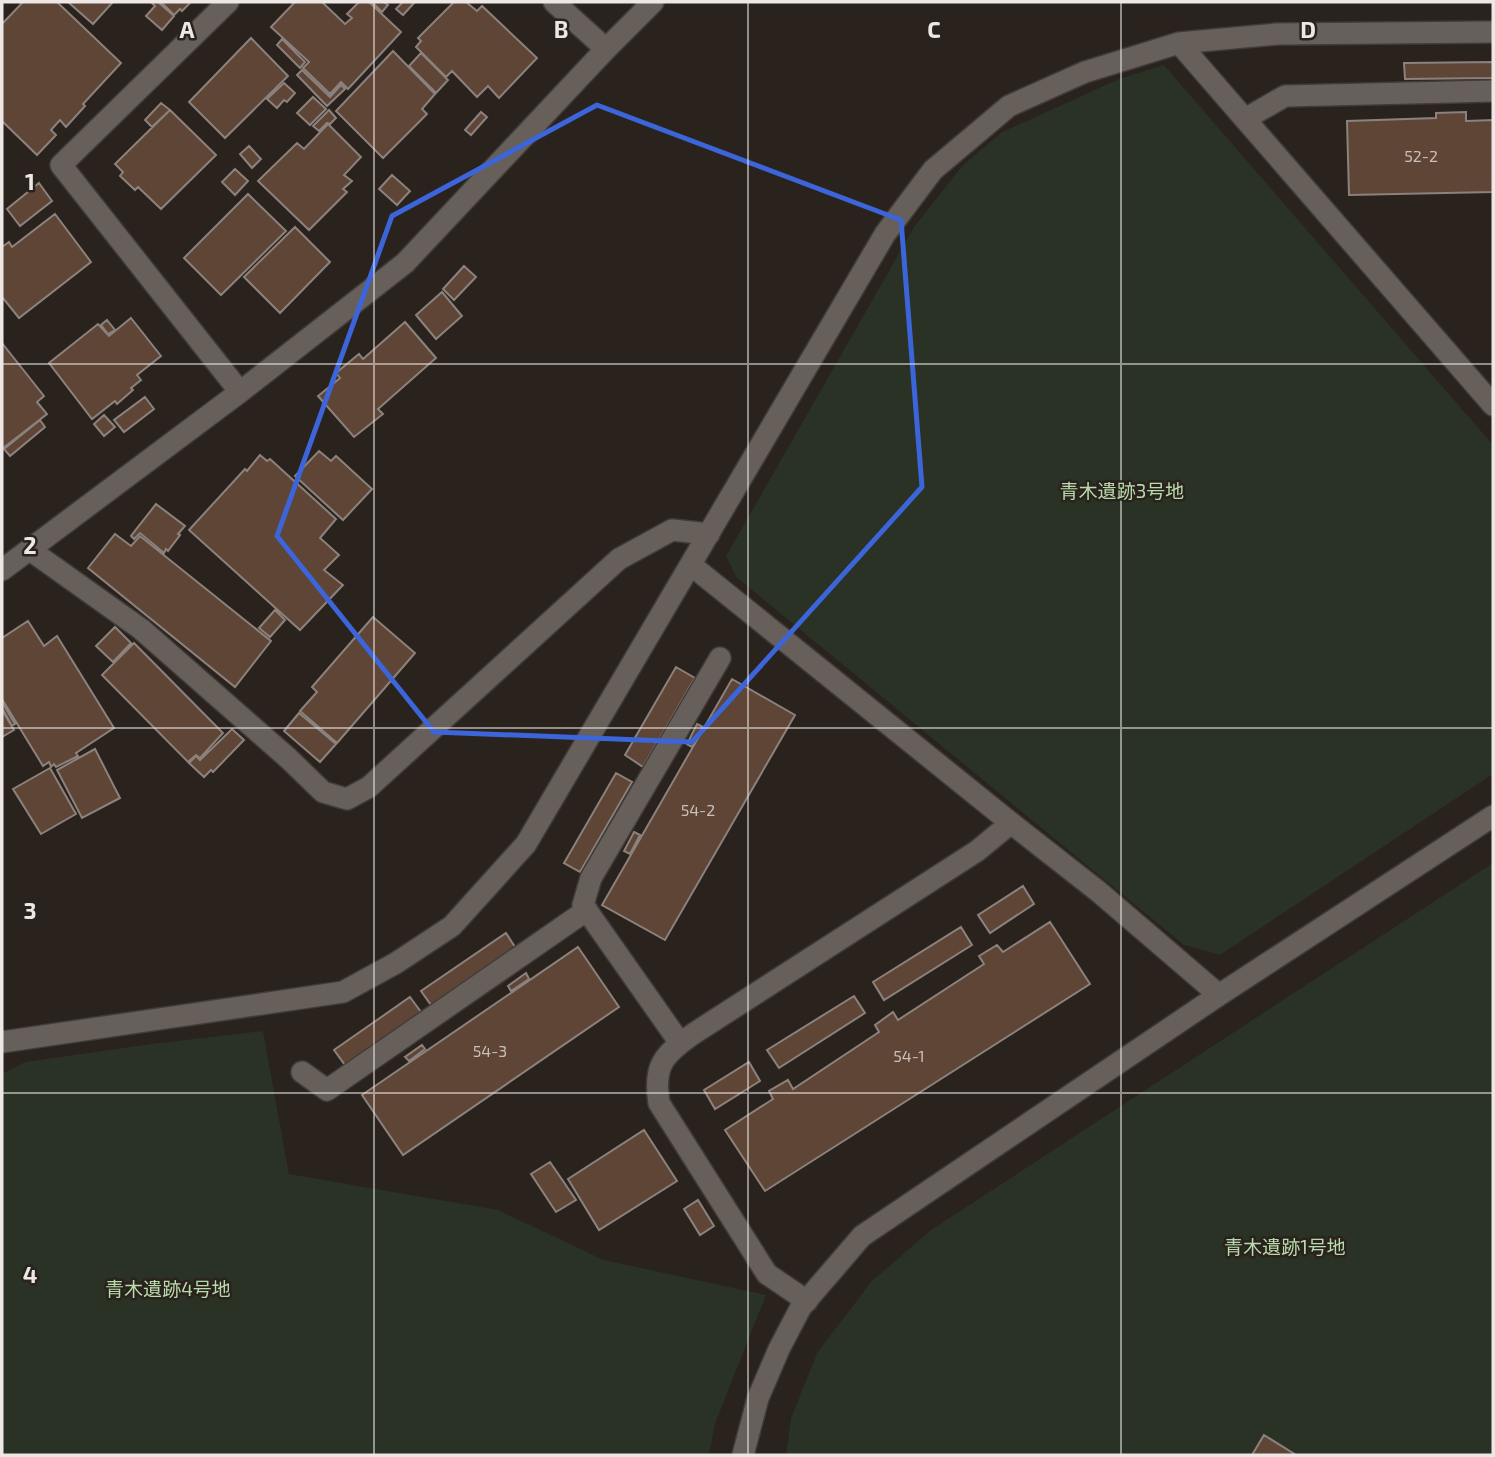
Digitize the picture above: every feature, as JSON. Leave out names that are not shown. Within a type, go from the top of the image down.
[{"type":"street","points":[[228,2],[61,165],[240,392]]},
{"type":"street","points":[[554,2],[606,49]]},
{"type":"street","points":[[2,570],[240,392],[405,263],[653,2]]},
{"type":"street","points":[[2,1042],[343,992],[396,963],[452,926],[526,845],[885,234],[933,170],[1009,106],[1085,72],[1179,43],[1277,34],[1493,32]]},
{"type":"street","points":[[1179,43],[1493,405]]},
{"type":"street","points":[[1245,120],[1285,96],[1493,92]]},
{"type":"street","points":[[30,550],[141,629],[323,792],[347,799],[369,787],[619,559],[672,530],[709,534]]},
{"type":"street","points":[[691,565],[1099,892],[1219,996]]},
{"type":"street","points":[[680,1043],[583,905],[591,878],[720,658]]},
{"type":"street","points":[[743,1455],[758,1398],[779,1349],[802,1307],[862,1236],[1493,816]]},
{"type":"street","points":[[807,1301],[767,1274],[659,1103],[657,1072],[665,1058],[680,1043],[977,851],[1011,823]]},
{"type":"street","points":[[302,1072],[327,1090],[587,910]]},
{"type":"highlighted area","points":[[597,105],[901,220],[922,487],[692,742],[434,732],[277,536],[392,216]]},
{"type":"green space","name":"青木遺跡3号地","points":[[1164,65],[1493,445],[1493,774],[1220,955],[1184,945],[736,577],[726,556],[914,227],[963,165],[1002,132],[1119,79]]},
{"type":"green space","name":"青木遺跡1号地","points":[[1493,863],[1493,1455],[786,1455],[791,1418],[817,1353],[871,1282],[931,1230]]},
{"type":"green space","name":"青木遺跡4号地","points":[[263,1031],[289,1174],[498,1210],[604,1260],[766,1295],[715,1424],[709,1455],[2,1455],[2,1074],[25,1062]]},
{"type":"building","points":[[23,2],[57,2],[121,63],[66,127],[60,120],[51,130],[56,135],[37,155],[2,121],[2,24]]},
{"type":"building","points":[[68,2],[113,2],[93,24]]},
{"type":"building","points":[[151,2],[158,2],[174,16],[162,30],[146,16],[155,6]]},
{"type":"building","points":[[161,2],[191,2],[174,15]]},
{"type":"building","points":[[295,2],[322,2],[345,24],[352,18],[347,14],[359,2],[369,2],[401,32],[348,89],[341,82],[330,94],[303,68],[309,62],[271,27]]},
{"type":"building","points":[[372,2],[384,2],[388,5],[382,12]]},
{"type":"building","points":[[403,2],[415,2],[403,15],[396,9]]},
{"type":"building","points":[[454,2],[466,2],[477,11],[482,6],[537,58],[499,98],[488,86],[477,97],[452,71],[446,77],[416,47],[421,41],[418,38]]},
{"type":"building","points":[[251,38],[288,76],[225,138],[189,102]]},
{"type":"building","points":[[282,39],[305,62],[300,68],[277,45]]},
{"type":"building","points":[[393,51],[435,94],[422,109],[427,114],[383,158],[336,111]]},
{"type":"building","points":[[421,53],[448,80],[436,93],[409,66]]},
{"type":"building","points":[[1493,62],[1493,78],[1405,79],[1404,63]]},
{"type":"building","points":[[302,70],[330,97],[341,85],[345,89],[327,106],[297,75]]},
{"type":"building","points":[[284,83],[295,93],[277,108],[267,99]]},
{"type":"building","points":[[313,97],[326,109],[310,125],[297,113]]},
{"type":"building","points":[[161,103],[170,110],[152,127],[145,120]]},
{"type":"building","points":[[170,110],[216,155],[161,209],[138,187],[135,190],[120,176],[123,172],[115,164]]},
{"type":"building","points":[[329,110],[336,118],[319,131],[313,126]]},
{"type":"building","points":[[481,112],[487,117],[471,135],[465,130]]},
{"type":"building","points":[[1466,112],[1466,121],[1493,120],[1493,192],[1349,195],[1347,121],[1436,118],[1436,113]]},
{"type":"building","points":[[328,124],[361,157],[344,175],[352,181],[343,189],[347,192],[309,230],[258,181],[297,143],[304,149]]},
{"type":"building","points":[[249,146],[261,159],[252,168],[240,154]]},
{"type":"building","points":[[235,169],[248,181],[235,195],[222,182]]},
{"type":"building","points":[[392,175],[410,191],[397,205],[379,189]]},
{"type":"building","points":[[39,183],[52,201],[20,226],[7,209]]},
{"type":"building","points":[[248,194],[286,231],[221,295],[184,258]]},
{"type":"building","points":[[55,214],[91,262],[19,318],[2,297],[2,247],[9,242],[12,247]]},
{"type":"building","points":[[295,227],[330,262],[280,313],[244,277]]},
{"type":"building","points":[[464,266],[476,277],[454,300],[443,289]]},
{"type":"building","points":[[442,292],[462,316],[436,339],[416,315]]},
{"type":"building","points":[[131,318],[161,356],[137,375],[141,380],[131,388],[133,390],[117,404],[115,401],[92,419],[49,363],[98,324],[109,336]]},
{"type":"building","points":[[107,320],[115,330],[108,334],[101,325]]},
{"type":"building","points":[[405,322],[436,358],[378,409],[383,414],[354,437],[318,396],[340,378],[336,373],[359,354],[363,359]]},
{"type":"building","points":[[2,343],[44,396],[37,402],[47,414],[2,449]]},
{"type":"building","points":[[145,397],[154,409],[124,432],[114,420]]},
{"type":"building","points":[[104,415],[115,427],[104,436],[94,424]]},
{"type":"building","points":[[40,420],[45,427],[10,456],[4,449]]},
{"type":"building","points":[[319,451],[331,461],[336,456],[372,489],[343,520],[295,476]]},
{"type":"building","points":[[260,455],[267,461],[270,459],[336,519],[320,538],[339,555],[324,570],[343,585],[300,630],[189,530]]},
{"type":"building","points":[[156,504],[185,526],[164,553],[140,533],[134,539],[131,536]]},
{"type":"building","points":[[115,534],[131,546],[140,536],[271,641],[235,687],[88,568]]},
{"type":"building","points":[[275,610],[285,620],[270,637],[259,628]]},
{"type":"building","points":[[373,617],[415,653],[337,743],[300,711],[317,692],[312,687]]},
{"type":"building","points":[[28,621],[44,646],[57,636],[114,728],[76,753],[78,756],[56,767],[54,764],[51,767],[49,762],[43,766],[2,699],[2,638]]},
{"type":"building","points":[[115,627],[131,643],[113,662],[96,646]]},
{"type":"building","points":[[134,643],[223,733],[200,758],[196,755],[188,762],[102,675]]},
{"type":"building","points":[[676,667],[695,678],[643,767],[625,755]]},
{"type":"building","points":[[732,679],[795,715],[665,940],[602,905]]},
{"type":"building","points":[[2,702],[15,724],[12,726],[2,708]]},
{"type":"building","points":[[2,710],[14,730],[2,737]]},
{"type":"building","points":[[299,713],[336,744],[320,762],[284,731]]},
{"type":"building","points":[[697,724],[703,727],[692,747],[687,744]]},
{"type":"building","points":[[232,729],[244,740],[213,772],[211,770],[204,777],[189,763],[196,756],[200,760]]},
{"type":"building","points":[[95,749],[120,798],[82,818],[57,770]]},
{"type":"building","points":[[50,768],[76,814],[41,834],[13,789]]},
{"type":"building","points":[[616,773],[632,782],[580,872],[564,863]]},
{"type":"building","points":[[634,832],[640,835],[630,854],[624,851]]},
{"type":"building","points":[[1023,886],[1034,904],[990,933],[978,915]]},
{"type":"building","points":[[1050,922],[1090,984],[765,1191],[725,1130],[773,1099],[769,1091],[788,1080],[793,1089],[879,1032],[875,1025],[893,1012],[898,1020],[984,964],[979,956],[997,945],[1003,952]]},
{"type":"building","points":[[961,927],[972,945],[884,1000],[873,982]]},
{"type":"building","points":[[506,933],[515,947],[431,1005],[421,991]]},
{"type":"building","points":[[578,947],[619,1007],[403,1155],[362,1095]]},
{"type":"building","points":[[526,973],[529,979],[511,991],[508,986]]},
{"type":"building","points":[[854,996],[865,1013],[779,1068],[767,1050]]},
{"type":"building","points":[[410,997],[421,1012],[345,1065],[334,1050]]},
{"type":"building","points":[[422,1045],[425,1049],[409,1061],[405,1057]]},
{"type":"building","points":[[749,1062],[760,1081],[715,1109],[704,1090]]},
{"type":"building","points":[[644,1130],[677,1181],[599,1230],[568,1179]]},
{"type":"building","points":[[550,1162],[576,1200],[556,1212],[531,1174]]},
{"type":"building","points":[[698,1200],[714,1226],[700,1235],[684,1209]]},
{"type":"building","points":[[1264,1435],[1296,1455],[1252,1455]]}]
